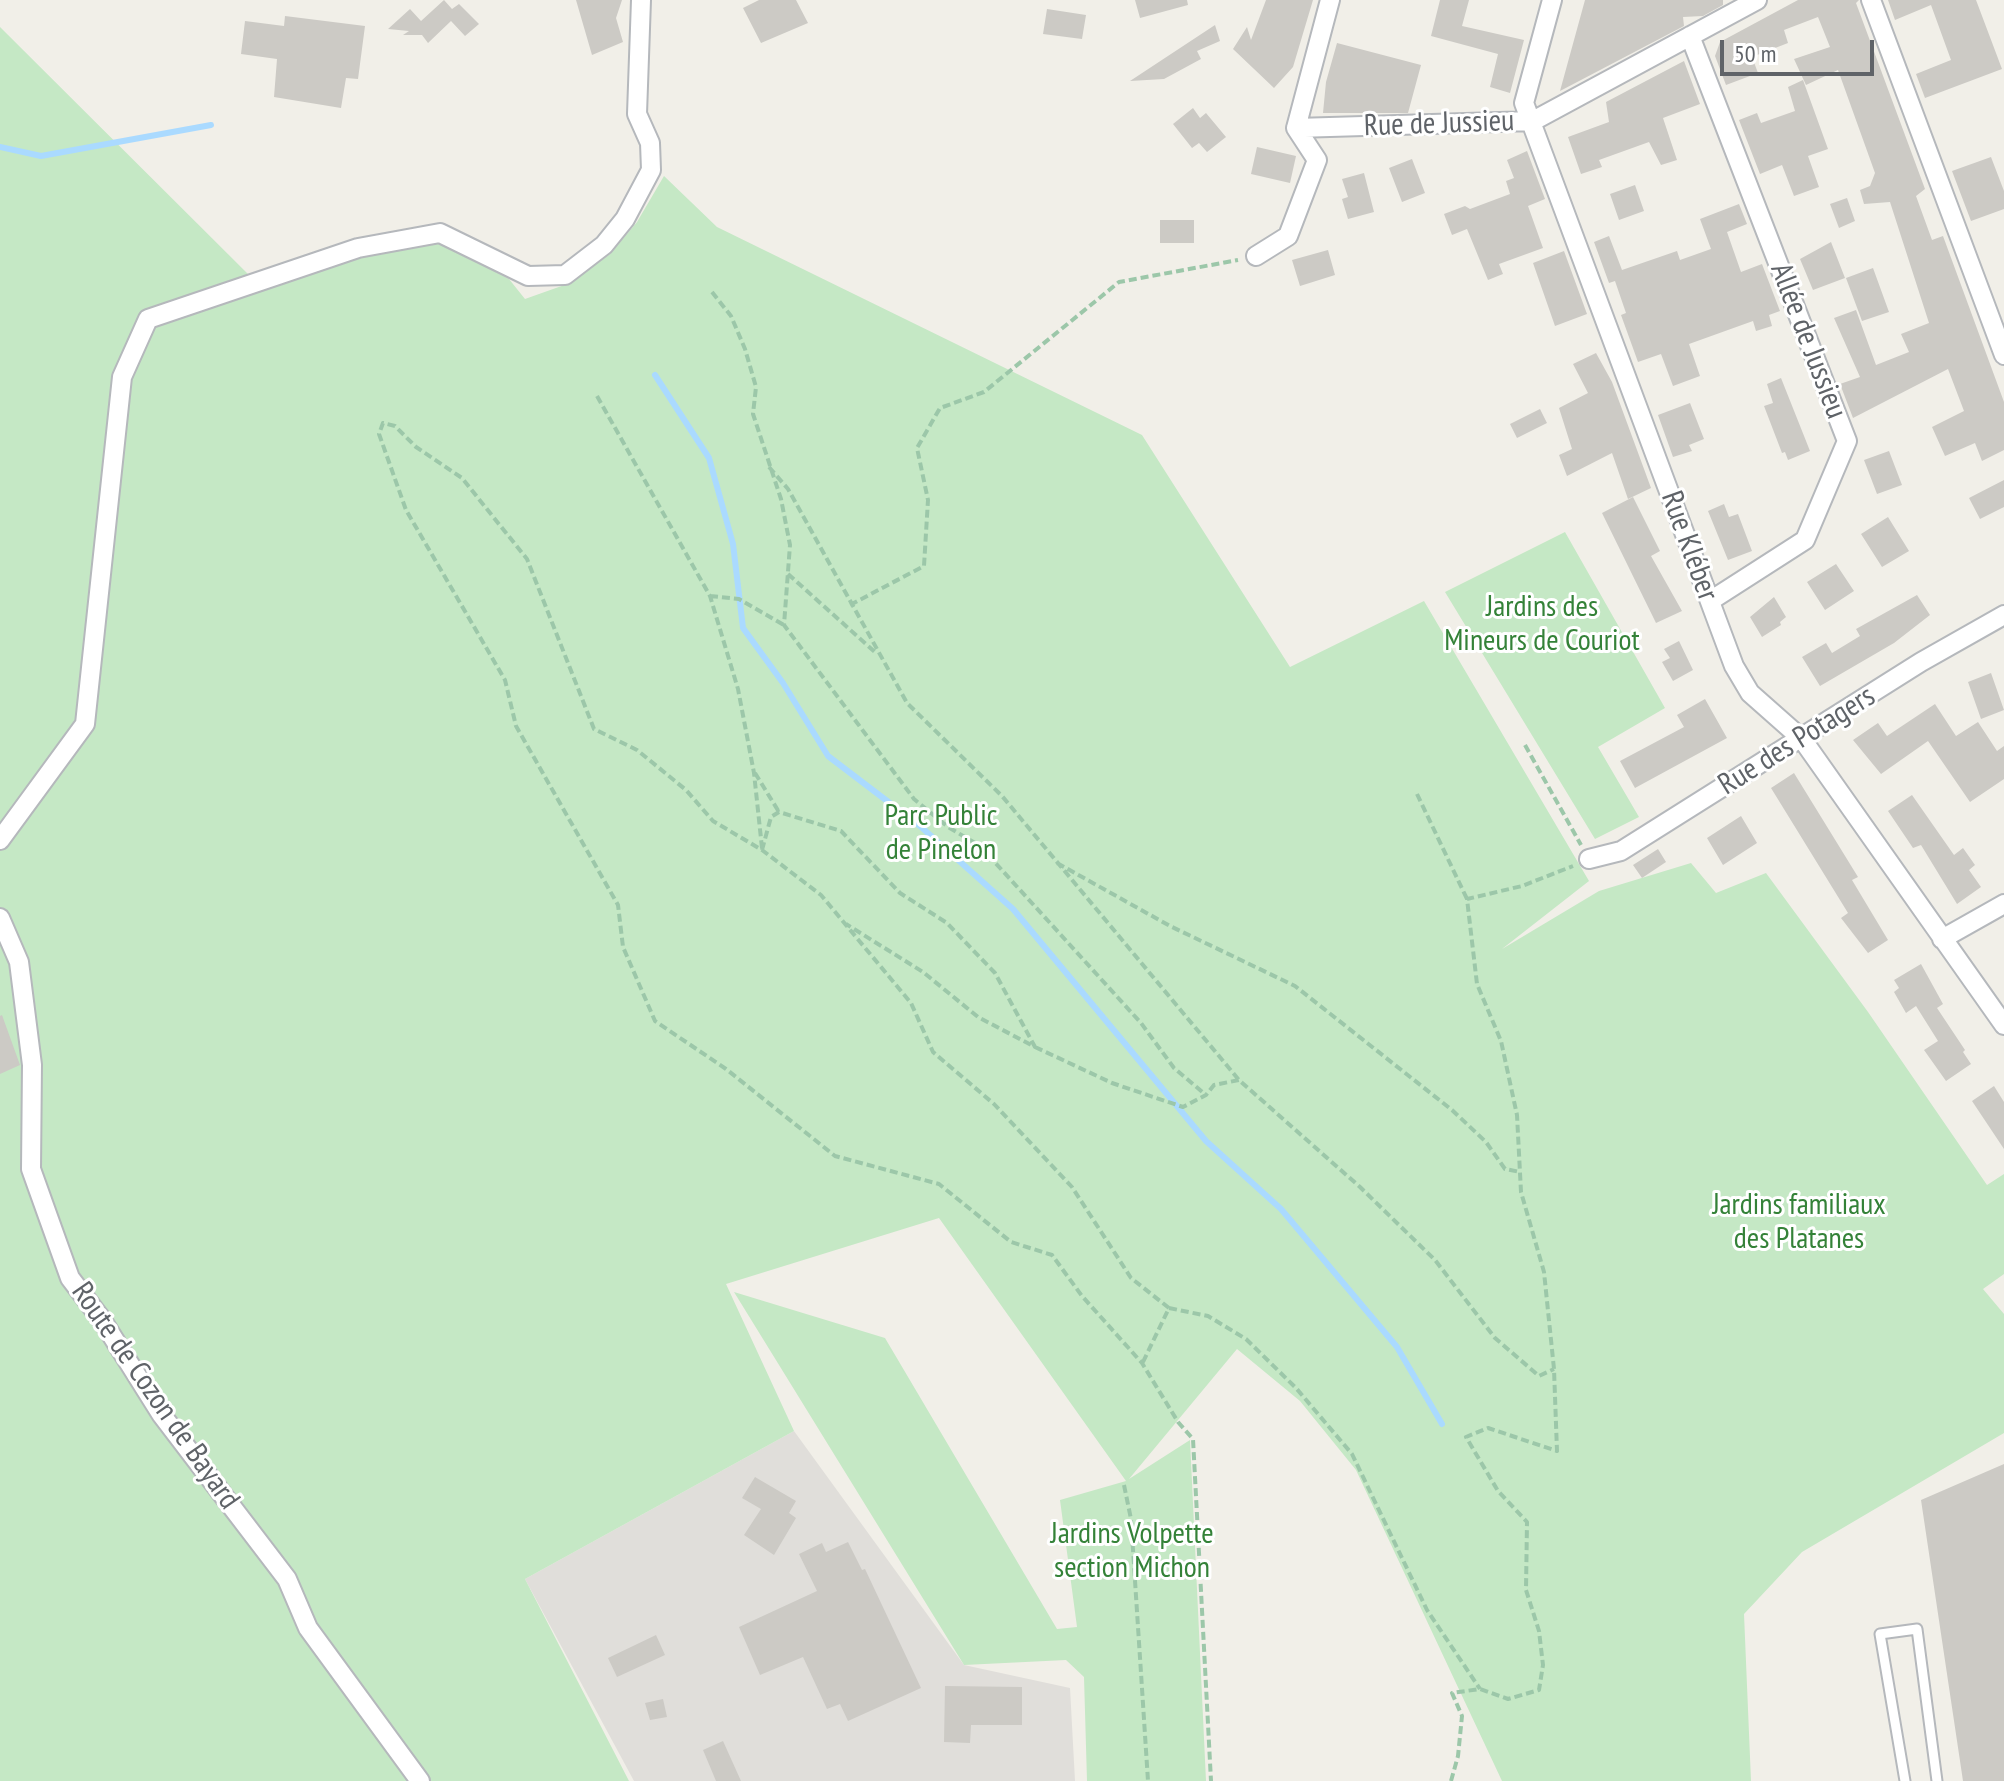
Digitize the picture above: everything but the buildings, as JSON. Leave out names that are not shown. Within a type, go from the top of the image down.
[{"type":"street","points":[[0,840],[85,724],[122,377],[148,319],[358,248],[440,233],[528,276],[565,275],[604,245],[625,219],[651,170],[650,143],[637,114],[641,0]]},
{"type":"street","points":[[1256,256],[1288,236],[1317,160],[1296,128],[1330,0]]},
{"type":"street","name":"Rue Kléber","points":[[1552,0],[1524,103],[1734,666],[1750,693],[1802,739],[2004,1025]]},
{"type":"street","name":"Rue de Jussieu","points":[[1296,128],[1533,121],[1757,0]]},
{"type":"street","points":[[1871,0],[2004,355]]},
{"type":"street","name":"Allée de Jussieu","points":[[1690,36],[1847,441],[1805,540],[1710,601]]},
{"type":"street","name":"Rue des Potagers","points":[[1589,859],[1621,851],[1921,662],[2004,615]]},
{"type":"street","points":[[1942,939],[2004,904]]},
{"type":"street","name":"Route de Cozon de Bayard","points":[[0,918],[19,962],[32,1065],[31,1169],[70,1278],[102,1320],[161,1414],[287,1579],[308,1628],[420,1781]]},
{"type":"lane","points":[[1905,1781],[1880,1634],[1917,1629],[1937,1781]]},
{"type":"path","points":[[850,605],[924,566],[928,500],[917,448],[940,408],[984,392],[1119,282],[1256,256]]},
{"type":"path","points":[[712,292],[731,316],[756,387],[753,414],[790,545],[784,625]]},
{"type":"path","points":[[597,396],[710,596],[738,689],[754,773],[762,850]]},
{"type":"path","points":[[1211,1781],[1193,1439],[1178,1422],[1142,1363],[1082,1296],[1052,1255],[1011,1242],[939,1184],[835,1156],[726,1069],[655,1021],[623,947],[618,905],[516,726],[505,680],[406,510],[379,434],[383,423],[395,426],[416,447],[462,478],[527,559],[594,729],[637,750],[686,790],[713,821],[762,850],[821,895],[911,1003],[933,1052],[994,1104],[1072,1187],[1131,1278],[1169,1308],[1208,1316],[1246,1339],[1296,1388],[1352,1454],[1427,1610],[1480,1689]]},
{"type":"path","points":[[769,467],[788,489],[907,703],[1002,796],[1239,1080],[1360,1187],[1435,1260],[1495,1338],[1539,1376],[1554,1369]]},
{"type":"path","points":[[788,574],[880,657]]},
{"type":"path","points":[[710,596],[739,599],[784,625],[914,799],[948,827],[980,846],[1141,1023],[1174,1068],[1206,1095]]},
{"type":"path","points":[[1467,899],[1522,886],[1589,859],[1525,745]]},
{"type":"path","points":[[754,773],[779,812],[841,831],[900,893],[947,923],[995,973],[1035,1047]]},
{"type":"path","points":[[1417,794],[1467,899],[1477,984],[1501,1041],[1517,1115],[1521,1192],[1544,1272],[1554,1369],[1557,1451],[1488,1428],[1466,1437],[1489,1479],[1527,1522],[1526,1590],[1539,1631],[1543,1665],[1539,1690],[1508,1699],[1480,1689],[1452,1693],[1462,1716],[1458,1756],[1451,1781]]},
{"type":"path","points":[[762,850],[771,817],[779,812]]},
{"type":"path","points":[[1055,861],[1170,926],[1295,986],[1452,1110],[1486,1142],[1505,1169],[1520,1172]]},
{"type":"path","points":[[842,922],[923,972],[978,1017],[1112,1083],[1183,1107],[1206,1095],[1214,1085],[1239,1080]]},
{"type":"path","points":[[1142,1363],[1169,1308]]},
{"type":"path","points":[[1124,1485],[1131,1519],[1148,1781]]},
{"type":"shaded area","points":[[794,1431],[964,1665],[1070,1688],[1075,1781],[634,1781],[525,1579]]},
{"type":"green space","points":[[0,27],[252,278],[254,293],[359,255],[437,241],[509,279],[525,299],[570,283],[610,254],[637,222],[664,176],[717,227],[1142,435],[1290,667],[1424,601],[1589,881],[1502,949],[1599,891],[1691,863],[1716,893],[1766,873],[1868,1012],[1987,1185],[2004,1174],[2004,1274],[1983,1289],[2004,1314],[2004,1433],[1802,1552],[1744,1614],[1751,1781],[1502,1781],[1356,1470],[1300,1401],[1237,1349],[1129,1479],[1190,1440],[1206,1781],[1087,1781],[1084,1677],[1066,1660],[964,1665],[734,1292],[885,1338],[1057,1629],[1077,1627],[1060,1500],[1126,1481],[939,1218],[726,1284],[794,1431],[525,1579],[629,1781],[0,1781]]},
{"type":"green space","name":"Jardins des Mineurs de Couriot","points":[[1565,532],[1665,708],[1598,747],[1639,817],[1595,839],[1445,592]]},
{"type":"waterway","points":[[0,147],[41,156],[211,125]]},
{"type":"waterway","points":[[655,375],[709,458],[733,544],[743,628],[783,683],[828,756],[920,826],[1013,909],[1206,1141],[1281,1209],[1397,1347],[1442,1424]]},
{"type":"park label","name":"Parc Public de Pinelon","points":[[941,833]]},
{"type":"park label","name":"Jardins familiaux des Platanes","points":[[1799,1222]]},
{"type":"park label","name":"Jardins Volpette section Michon","points":[[1132,1551]]}]
